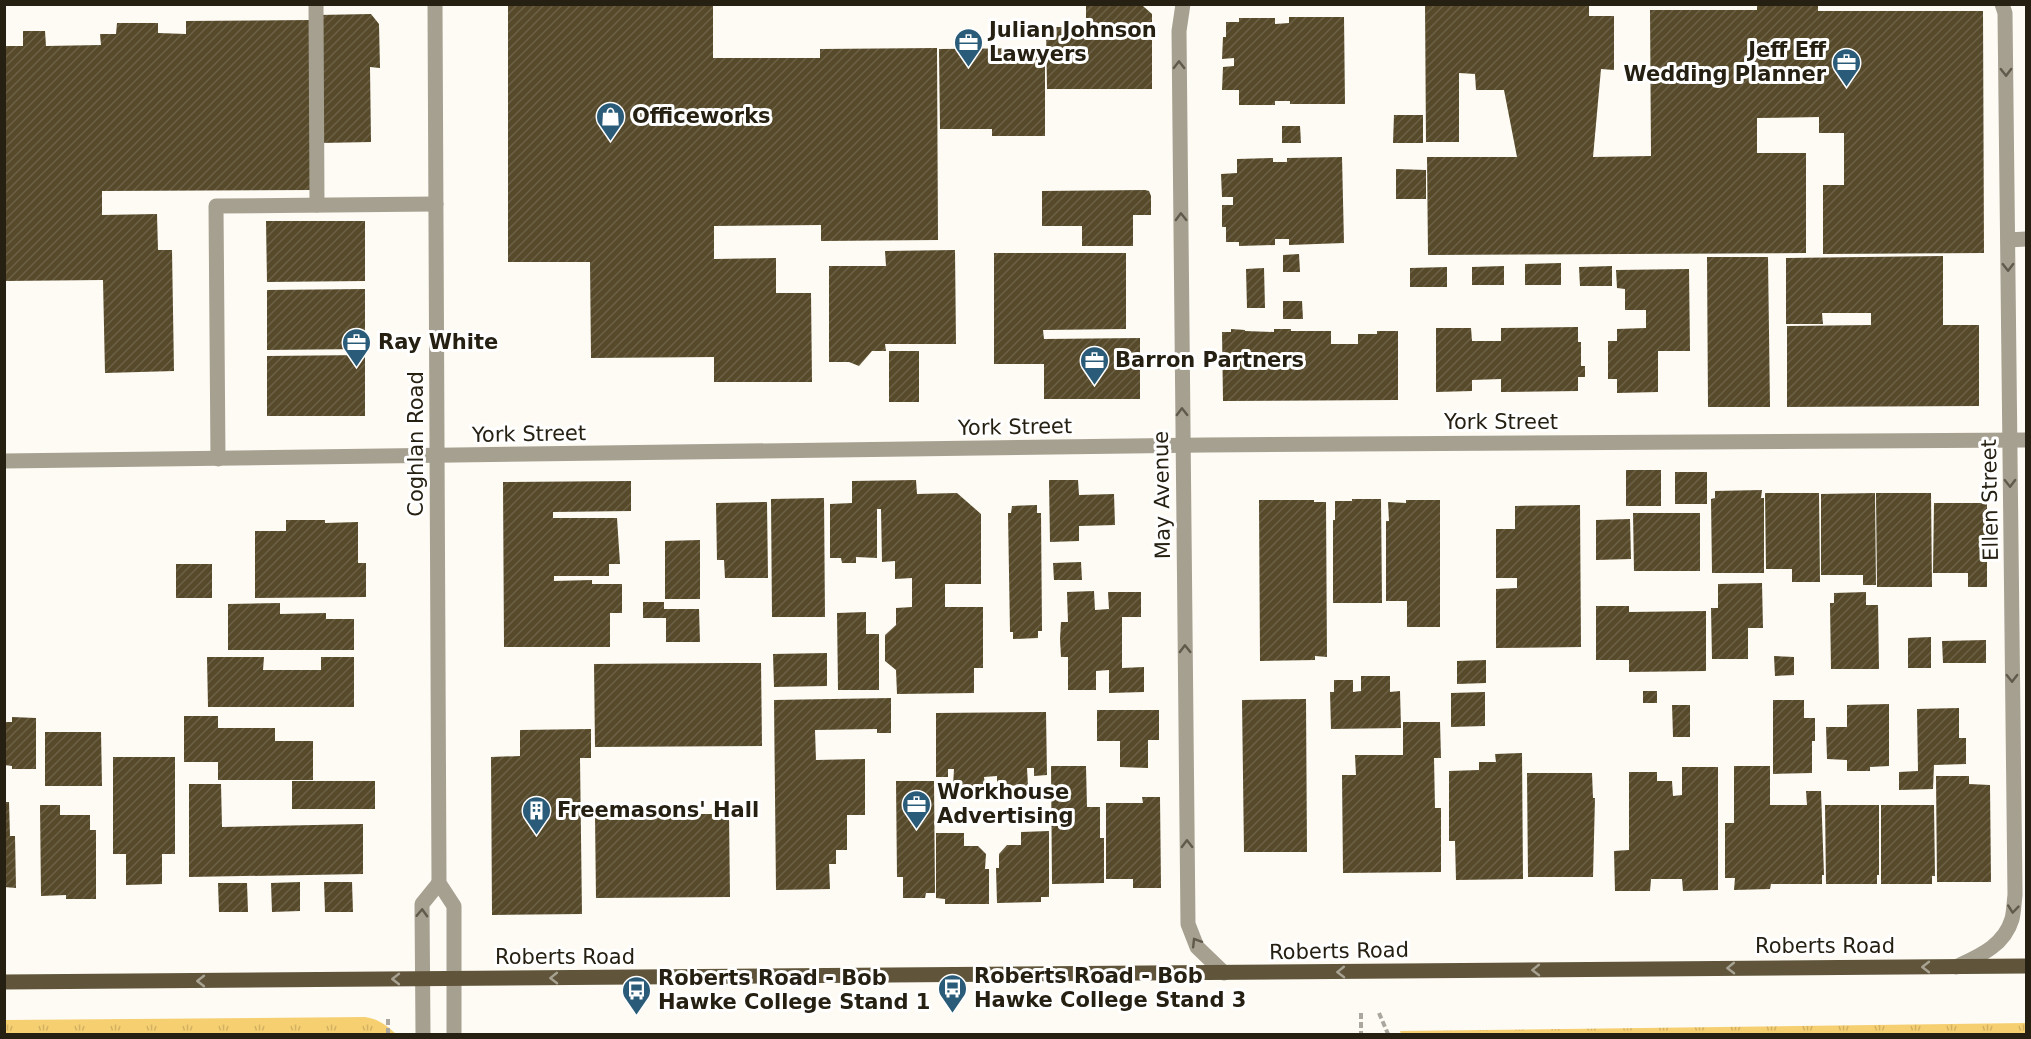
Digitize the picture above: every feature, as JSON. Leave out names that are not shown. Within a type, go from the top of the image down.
[{"type":"main road","name":"Roberts Road","points":[[4,982],[2026,966]]},
{"type":"street","points":[[316,4],[317,205]]},
{"type":"street","name":"Coghlan Road","points":[[435,4],[439,883]]},
{"type":"street","name":"May Avenue","points":[[1183,4],[1179,32],[1188,924],[1197,947],[1224,972]]},
{"type":"street","name":"Ellen Street","points":[[1956,967],[1989,951],[2002,936],[2012,919],[2015,895],[2006,13],[2002,4]]},
{"type":"street","points":[[218,459],[216,206],[436,204]]},
{"type":"street","points":[[2008,240],[2026,239]]},
{"type":"street","name":"York Street","points":[[4,461],[1183,445],[2026,440]]},
{"type":"street","points":[[423,1035],[422,904],[439,883],[454,906],[454,1035]]},
{"type":"path","points":[[1361,1013],[1361,1035]]},
{"type":"path","points":[[1379,1013],[1388,1035]]},
{"type":"path","points":[[388,1019],[388,1035]]},
{"type":"green space","points":[[365,1017],[382,1023],[396,1034],[4,1034],[5,1020]]},
{"type":"green space","points":[[2026,1023],[2026,1034],[1401,1034],[1400,1031]]},
{"type":"building","points":[[713,4],[713,58],[820,58],[820,49],[937,48],[938,240],[821,241],[821,225],[714,226],[714,259],[776,258],[776,293],[811,293],[812,382],[714,382],[714,357],[591,358],[590,262],[508,262],[508,5]]},
{"type":"building","points":[[1425,4],[1589,4],[1589,16],[1614,16],[1614,70],[1601,69],[1593,157],[1651,156],[1650,10],[1757,10],[1757,4],[1818,4],[1818,11],[1983,11],[1984,253],[1823,254],[1823,185],[1844,185],[1844,133],[1819,133],[1819,117],[1757,118],[1757,153],[1806,153],[1806,253],[1428,255],[1427,157],[1517,157],[1504,90],[1476,90],[1475,74],[1459,73],[1459,142],[1426,142]]},
{"type":"building","points":[[1086,6],[1143,6],[1152,14],[1152,89],[1047,89],[1046,27],[1086,27]]},
{"type":"building","points":[[371,14],[379,24],[380,68],[370,67],[371,142],[321,143],[318,15]]},
{"type":"building","points":[[1289,17],[1344,17],[1345,104],[1290,104],[1290,101],[1275,101],[1275,105],[1239,105],[1239,90],[1222,90],[1223,67],[1234,66],[1234,58],[1222,59],[1226,22],[1239,22],[1239,18],[1275,18],[1275,24],[1289,23]]},
{"type":"building","points":[[312,20],[313,190],[102,191],[102,215],[157,214],[158,250],[172,250],[174,371],[105,373],[103,280],[4,281],[4,46],[23,46],[23,31],[45,31],[46,46],[101,45],[100,34],[116,34],[117,23],[158,23],[158,33],[186,34],[186,21]]},
{"type":"building","points":[[1045,48],[1045,136],[992,136],[992,129],[940,129],[939,49]]},
{"type":"building","points":[[1394,115],[1423,115],[1423,143],[1393,143]]},
{"type":"building","points":[[1282,126],[1300,126],[1301,143],[1282,143]]},
{"type":"building","points":[[1342,157],[1344,243],[1289,245],[1289,239],[1275,239],[1275,245],[1239,246],[1239,242],[1226,242],[1226,227],[1222,227],[1222,205],[1233,205],[1233,197],[1222,197],[1221,174],[1237,173],[1237,159],[1273,158],[1273,162],[1287,162],[1287,158]]},
{"type":"building","points":[[1396,169],[1426,170],[1426,199],[1396,199]]},
{"type":"building","points":[[1042,191],[1149,191],[1151,196],[1151,215],[1133,215],[1133,246],[1082,246],[1082,226],[1042,226]]},
{"type":"building","points":[[266,221],[365,221],[365,281],[267,282]]},
{"type":"building","points":[[955,250],[956,344],[885,344],[886,351],[872,351],[859,366],[849,362],[829,362],[829,266],[886,266],[885,251]]},
{"type":"building","points":[[994,253],[1126,253],[1126,329],[1043,330],[1044,339],[1140,338],[1140,399],[1044,399],[1044,364],[994,364]]},
{"type":"building","points":[[1299,254],[1300,272],[1283,272],[1283,255]]},
{"type":"building","points":[[1943,256],[1943,325],[1979,325],[1979,406],[1787,407],[1787,326],[1871,325],[1871,313],[1822,313],[1823,324],[1786,324],[1786,258]]},
{"type":"building","points":[[1707,257],[1768,257],[1770,407],[1708,407]]},
{"type":"building","points":[[1561,263],[1561,285],[1525,285],[1525,264]]},
{"type":"building","points":[[1504,266],[1504,285],[1472,285],[1472,267]]},
{"type":"building","points":[[1612,266],[1612,286],[1580,286],[1579,267]]},
{"type":"building","points":[[1447,267],[1447,287],[1410,287],[1410,268]]},
{"type":"building","points":[[1264,268],[1265,308],[1247,308],[1246,269]]},
{"type":"building","points":[[1689,269],[1690,351],[1658,351],[1658,392],[1617,393],[1617,379],[1608,379],[1608,341],[1617,341],[1617,329],[1646,328],[1646,310],[1625,310],[1625,289],[1617,288],[1616,270]]},
{"type":"building","points":[[365,289],[365,349],[267,350],[267,290]]},
{"type":"building","points":[[1283,301],[1302,301],[1303,319],[1283,319]]},
{"type":"building","points":[[1578,327],[1578,342],[1581,342],[1581,366],[1585,366],[1585,377],[1578,377],[1578,391],[1501,392],[1501,379],[1472,380],[1472,391],[1436,392],[1436,328],[1471,328],[1472,341],[1501,341],[1501,328]]},
{"type":"building","points":[[1231,329],[1274,332],[1274,329],[1331,331],[1331,344],[1358,344],[1358,334],[1398,331],[1398,400],[1223,401],[1222,332],[1231,332]]},
{"type":"building","points":[[889,351],[919,351],[919,402],[889,402]]},
{"type":"building","points":[[365,355],[365,416],[267,416],[267,356]]},
{"type":"building","points":[[1626,470],[1661,470],[1661,506],[1626,506]]},
{"type":"building","points":[[1675,472],[1707,472],[1707,504],[1675,504]]},
{"type":"building","points":[[916,480],[917,494],[957,493],[981,514],[981,584],[945,584],[945,607],[983,607],[983,668],[974,668],[974,693],[897,694],[896,670],[885,661],[885,635],[896,625],[896,608],[912,607],[912,578],[895,579],[895,561],[882,562],[881,509],[877,509],[877,558],[856,557],[856,563],[842,563],[841,558],[830,558],[830,504],[852,503],[852,481]]},
{"type":"building","points":[[1049,480],[1078,480],[1079,495],[1114,494],[1115,525],[1079,526],[1079,541],[1050,542]]},
{"type":"building","points":[[631,481],[631,511],[553,512],[553,518],[617,518],[620,564],[609,564],[609,576],[554,576],[554,581],[592,580],[592,584],[622,584],[622,613],[610,613],[610,647],[504,647],[503,482]]},
{"type":"building","points":[[1762,490],[1761,498],[1764,498],[1764,573],[1712,573],[1711,499],[1715,498],[1715,491]]},
{"type":"building","points":[[1765,493],[1819,493],[1820,582],[1792,582],[1792,569],[1766,569]]},
{"type":"building","points":[[1875,493],[1876,585],[1863,585],[1863,575],[1821,575],[1821,494]]},
{"type":"building","points":[[1876,493],[1931,493],[1932,587],[1877,587]]},
{"type":"building","points":[[824,498],[825,617],[772,617],[771,499]]},
{"type":"building","points":[[1352,499],[1381,499],[1382,603],[1333,603],[1335,501],[1352,501]]},
{"type":"building","points":[[1259,500],[1326,502],[1327,657],[1315,656],[1315,660],[1260,661]]},
{"type":"building","points":[[1406,500],[1440,500],[1440,627],[1407,627],[1407,601],[1386,601],[1388,502],[1406,503]]},
{"type":"building","points":[[767,502],[768,578],[725,578],[724,560],[717,560],[716,503]]},
{"type":"building","points":[[1934,503],[1987,503],[1987,587],[1968,587],[1968,573],[1933,573]]},
{"type":"building","points":[[1037,505],[1037,513],[1041,513],[1042,631],[1038,631],[1038,638],[1013,639],[1013,632],[1010,632],[1008,513],[1011,513],[1012,506]]},
{"type":"building","points":[[1580,505],[1581,647],[1496,648],[1496,589],[1517,588],[1517,578],[1496,578],[1496,529],[1515,529],[1515,506]]},
{"type":"building","points":[[1633,513],[1700,513],[1700,571],[1634,571]]},
{"type":"building","points":[[1630,519],[1631,559],[1596,560],[1596,520]]},
{"type":"building","points":[[286,520],[325,520],[325,523],[358,522],[358,563],[366,563],[366,597],[255,598],[255,531],[286,531]]},
{"type":"building","points":[[700,540],[700,599],[665,599],[665,541]]},
{"type":"building","points":[[1081,562],[1082,580],[1054,580],[1053,563]]},
{"type":"building","points":[[176,564],[212,564],[212,598],[176,598]]},
{"type":"building","points":[[1762,583],[1763,628],[1748,628],[1748,659],[1712,659],[1711,608],[1718,608],[1718,584]]},
{"type":"building","points":[[1094,591],[1095,610],[1109,609],[1108,592],[1141,592],[1141,617],[1122,617],[1122,668],[1144,667],[1144,692],[1109,693],[1109,670],[1096,671],[1096,690],[1068,690],[1068,657],[1061,657],[1060,639],[1061,622],[1068,622],[1067,592]]},
{"type":"building","points":[[1866,592],[1866,605],[1878,605],[1879,669],[1831,669],[1830,603],[1834,603],[1834,593]]},
{"type":"building","points":[[643,602],[664,602],[664,609],[699,609],[700,642],[666,642],[666,618],[643,618]]},
{"type":"building","points":[[280,603],[280,614],[326,613],[326,619],[354,619],[354,650],[228,650],[228,604]]},
{"type":"building","points":[[1596,606],[1629,606],[1629,612],[1706,611],[1706,671],[1629,672],[1629,660],[1596,660]]},
{"type":"building","points":[[866,612],[866,634],[879,634],[879,690],[838,690],[837,613]]},
{"type":"building","points":[[1931,637],[1931,668],[1908,668],[1908,638]]},
{"type":"building","points":[[1986,640],[1986,663],[1943,663],[1942,641]]},
{"type":"building","points":[[827,653],[827,686],[774,687],[773,654]]},
{"type":"building","points":[[1774,656],[1794,657],[1794,675],[1775,676]]},
{"type":"building","points":[[207,657],[264,657],[263,670],[321,670],[321,657],[354,657],[354,707],[208,707]]},
{"type":"building","points":[[1486,660],[1486,683],[1457,684],[1457,661]]},
{"type":"building","points":[[761,663],[762,746],[595,747],[594,664]]},
{"type":"building","points":[[1361,676],[1390,676],[1390,692],[1400,691],[1401,728],[1331,729],[1330,692],[1334,692],[1334,680],[1353,680],[1353,692],[1361,691]]},
{"type":"building","points":[[1643,691],[1657,691],[1657,703],[1643,703]]},
{"type":"building","points":[[1485,692],[1485,726],[1451,727],[1451,693]]},
{"type":"building","points":[[891,698],[891,733],[877,733],[877,729],[815,730],[816,760],[865,759],[865,815],[847,815],[847,850],[836,850],[836,864],[829,864],[830,889],[776,890],[774,700]]},
{"type":"building","points":[[1306,699],[1307,852],[1244,852],[1242,700]]},
{"type":"building","points":[[1773,700],[1804,700],[1804,718],[1815,718],[1812,773],[1773,774]]},
{"type":"building","points":[[1889,704],[1889,766],[1870,767],[1870,771],[1847,771],[1847,760],[1827,759],[1826,727],[1847,727],[1847,705]]},
{"type":"building","points":[[1672,705],[1690,705],[1690,737],[1673,737]]},
{"type":"building","points":[[1959,708],[1959,738],[1966,738],[1966,764],[1934,765],[1933,789],[1899,790],[1899,772],[1918,771],[1917,709]]},
{"type":"building","points":[[1097,710],[1159,710],[1159,740],[1148,740],[1148,768],[1120,767],[1120,741],[1097,741]]},
{"type":"building","points":[[1046,712],[1047,775],[1034,776],[1034,768],[1027,768],[1028,786],[997,785],[997,776],[984,777],[985,786],[953,786],[954,769],[948,769],[948,777],[936,777],[936,713]]},
{"type":"building","points":[[184,716],[218,716],[218,728],[275,728],[275,741],[313,741],[313,780],[218,780],[218,762],[184,762]]},
{"type":"building","points":[[12,717],[36,718],[36,769],[12,769],[12,766],[4,765],[4,722],[12,722]]},
{"type":"building","points":[[1403,722],[1440,722],[1441,758],[1434,758],[1435,808],[1441,808],[1441,872],[1343,873],[1342,775],[1356,775],[1355,755],[1403,755]]},
{"type":"building","name":"Freemasons' Hall","points":[[591,729],[591,758],[580,758],[582,914],[492,915],[491,757],[520,756],[520,730]]},
{"type":"building","points":[[45,732],[101,732],[102,786],[45,786]]},
{"type":"building","points":[[1522,753],[1523,879],[1456,880],[1455,841],[1449,841],[1449,771],[1479,770],[1479,762],[1496,762],[1495,754]]},
{"type":"building","points":[[113,757],[175,757],[175,854],[162,854],[162,884],[126,885],[126,854],[113,854]]},
{"type":"building","points":[[1051,766],[1086,766],[1087,807],[1100,807],[1100,838],[1104,838],[1104,883],[1052,884]]},
{"type":"building","points":[[1734,766],[1770,766],[1770,805],[1807,805],[1806,791],[1821,791],[1824,875],[1822,875],[1822,884],[1771,884],[1770,889],[1734,890],[1735,878],[1725,878],[1725,823],[1734,823]]},
{"type":"building","points":[[1682,767],[1718,767],[1718,890],[1683,891],[1682,879],[1651,879],[1650,891],[1615,891],[1614,851],[1629,850],[1629,772],[1657,772],[1657,781],[1672,781],[1673,796],[1682,795]]},
{"type":"building","points":[[1527,773],[1592,773],[1593,798],[1595,798],[1593,877],[1528,877]]},
{"type":"building","points":[[1936,776],[1969,776],[1969,784],[1990,785],[1991,882],[1937,882]]},
{"type":"building","points":[[292,781],[375,781],[375,809],[292,809]]},
{"type":"building","name":"Workhouse Advertising","points":[[896,781],[934,781],[935,893],[926,893],[925,898],[903,898],[903,877],[897,877]]},
{"type":"building","points":[[189,784],[221,784],[222,827],[363,824],[363,874],[189,877]]},
{"type":"building","points":[[1142,797],[1160,797],[1161,888],[1133,888],[1133,879],[1106,879],[1106,803],[1143,803]]},
{"type":"building","points":[[4,802],[9,802],[10,836],[15,836],[16,888],[4,887]]},
{"type":"building","points":[[40,805],[60,805],[60,815],[90,815],[90,830],[96,830],[96,899],[66,899],[66,895],[41,896]]},
{"type":"building","points":[[1825,805],[1879,805],[1877,884],[1826,884]]},
{"type":"building","points":[[1881,805],[1934,805],[1935,876],[1932,876],[1932,884],[1881,884]]},
{"type":"building","points":[[729,814],[730,897],[596,898],[595,815]]},
{"type":"building","points":[[1049,831],[1049,897],[1041,897],[1041,902],[997,903],[996,868],[999,868],[999,854],[1007,845],[1021,845],[1021,832]]},
{"type":"building","points":[[936,833],[964,833],[964,846],[978,846],[986,854],[985,869],[989,869],[989,904],[945,904],[945,899],[936,898]]},
{"type":"building","points":[[300,882],[300,911],[272,912],[271,883]]},
{"type":"building","points":[[324,882],[352,882],[353,912],[325,912]]},
{"type":"building","points":[[218,883],[247,883],[248,912],[219,912]]},
{"type":"place","name":"Julian Johnson Lawyers","points":[[968,68]]},
{"type":"place","name":"Jeff Eff Wedding Planner","points":[[1847,88]]},
{"type":"place","name":"Officeworks","points":[[611,142]]},
{"type":"place","name":"Ray White","points":[[357,368]]},
{"type":"place","name":"Barron Partners","points":[[1094,386]]},
{"type":"place","name":"Workhouse Advertising","points":[[916,830]]},
{"type":"place","name":"Freemasons' Hall","points":[[536,836]]},
{"type":"place","name":"Roberts Road - Bob Hawke College Stand 3","points":[[953,1014]]},
{"type":"place","name":"Roberts Road - Bob Hawke College Stand 1","points":[[637,1016]]}]
